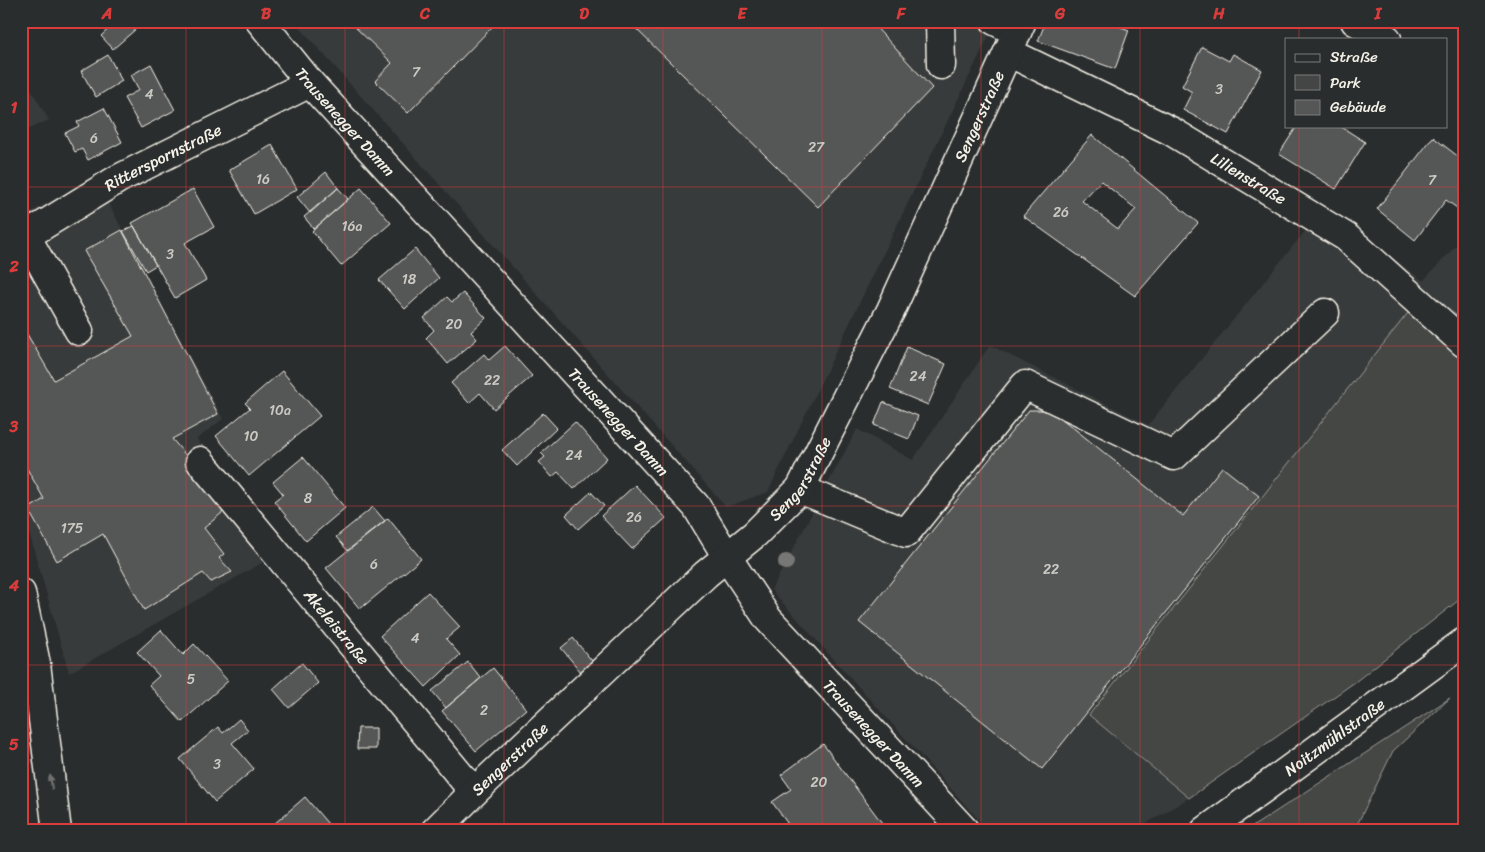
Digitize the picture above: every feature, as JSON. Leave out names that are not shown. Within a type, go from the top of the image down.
[{"type":"street","name":"Trausenegger Damm","points":[[260,21],[310,83],[696,506],[768,619],[965,831]]},
{"type":"street","points":[[940,21],[941,66]]},
{"type":"street","points":[[1355,21],[1385,38]]},
{"type":"street","name":"Lilienstraße","points":[[1011,32],[1346,237],[1464,343]]},
{"type":"street","name":"Sengerstraße","points":[[435,831],[706,574],[755,534],[800,489],[891,310],[1011,32]]},
{"type":"street","name":"Ritterspornstraße","points":[[23,238],[118,179],[310,83]]},
{"type":"street","points":[[23,238],[79,331]]},
{"type":"street","points":[[800,489],[906,533],[1025,385],[1174,456],[1325,312]]},
{"type":"street","name":"Akeleistraße","points":[[200,461],[474,792]]},
{"type":"street","points":[[21,594],[36,664],[58,831]]},
{"type":"street","name":"Noitzmühlstraße","points":[[1205,831],[1464,642]]},
{"type":"shaded area","points":[[294,21],[996,21],[768,492],[726,507]]},
{"type":"shaded area","points":[[21,72],[49,120],[21,133]]},
{"type":"shaded area","points":[[94,176],[223,419],[197,439],[267,560],[69,673],[21,504],[21,218]]},
{"type":"shaded area","points":[[1310,225],[1351,226],[1423,281],[1464,237],[1464,356],[1089,715],[1189,798],[1134,831],[989,831],[771,590],[857,429],[913,460],[990,345],[1148,425]]},
{"type":"green space","points":[[1411,309],[1464,356],[1464,596],[1355,682],[1189,798],[1089,715]]},
{"type":"green space","points":[[1450,698],[1393,751],[1354,831],[1246,831]]},
{"type":"building","points":[[117,21],[145,21],[113,49],[101,36]]},
{"type":"building","points":[[349,21],[498,21],[408,113],[375,81],[392,63]]},
{"type":"building","points":[[628,21],[874,21],[872,23],[932,88],[818,207]]},
{"type":"building","points":[[1046,21],[1105,21],[1129,30],[1115,69],[1038,41]]},
{"type":"building","points":[[1202,47],[1229,61],[1233,54],[1262,70],[1228,134],[1183,110],[1192,92],[1182,86]]},
{"type":"building","points":[[108,55],[122,81],[96,97],[81,71]]},
{"type":"building","points":[[151,64],[175,110],[141,128],[124,98],[139,90],[131,75]]},
{"type":"building","points":[[104,108],[122,142],[88,160],[82,149],[75,152],[65,133],[79,126],[77,122]]},
{"type":"building","points":[[1296,128],[1343,128],[1365,142],[1336,189],[1279,154]]},
{"type":"building","points":[[1092,135],[1198,223],[1135,296],[1023,216]],"holes":[[[1101,181],[1136,209],[1118,229],[1082,201]]]},
{"type":"building","points":[[1433,137],[1464,161],[1464,199],[1457,208],[1446,200],[1415,240],[1377,209]]},
{"type":"building","points":[[272,145],[297,189],[254,214],[229,170]]},
{"type":"building","points":[[326,172],[338,188],[310,213],[297,197]]},
{"type":"building","points":[[338,188],[348,199],[314,229],[304,217]]},
{"type":"building","points":[[361,188],[391,223],[341,266],[312,231]]},
{"type":"building","points":[[193,189],[214,227],[185,243],[206,280],[175,298],[132,223]]},
{"type":"building","points":[[134,226],[156,265],[146,271],[123,231]]},
{"type":"building","points":[[122,230],[218,414],[172,439],[229,507],[204,528],[224,554],[219,558],[232,572],[211,582],[203,573],[144,610],[103,534],[57,561],[28,509],[44,499],[21,458],[21,324],[54,380],[133,336],[84,251]]},
{"type":"building","points":[[415,249],[439,278],[405,309],[379,280]]},
{"type":"building","points":[[463,293],[486,318],[471,332],[477,339],[448,364],[426,338],[434,330],[424,318],[447,297],[452,302]]},
{"type":"building","points":[[505,346],[532,376],[494,409],[480,393],[469,403],[451,383],[484,354],[489,360]]},
{"type":"building","points":[[907,347],[946,364],[928,405],[890,389]]},
{"type":"building","points":[[282,371],[320,416],[249,476],[216,436],[250,408],[245,403]]},
{"type":"building","points":[[883,402],[918,416],[909,439],[874,425]]},
{"type":"building","points":[[1029,410],[1051,410],[1183,516],[1222,467],[1259,496],[1042,769],[859,622]]},
{"type":"building","points":[[543,413],[557,428],[517,466],[502,450]]},
{"type":"building","points":[[575,422],[607,458],[574,489],[558,472],[552,477],[539,462],[545,457],[541,453]]},
{"type":"building","points":[[303,457],[345,508],[306,541],[274,501],[283,494],[273,482]]},
{"type":"building","points":[[635,485],[666,518],[632,549],[601,516]]},
{"type":"building","points":[[591,492],[604,506],[578,529],[566,515]]},
{"type":"building","points":[[373,507],[385,521],[348,551],[336,537]]},
{"type":"building","points":[[388,518],[421,559],[360,609],[326,568]]},
{"type":"building","points":[[428,592],[460,627],[446,639],[460,655],[426,687],[380,636]]},
{"type":"building","points":[[161,630],[183,655],[194,644],[228,681],[182,722],[149,685],[159,676],[137,652]]},
{"type":"building","points":[[573,638],[593,662],[581,672],[561,648]]},
{"type":"building","points":[[468,662],[481,678],[446,708],[432,691]]},
{"type":"building","points":[[302,663],[318,683],[289,708],[273,689]]},
{"type":"building","points":[[493,668],[526,709],[476,751],[442,711]]},
{"type":"building","points":[[239,719],[248,730],[232,743],[254,769],[215,802],[180,759],[218,727],[223,733]]},
{"type":"building","points":[[358,728],[376,728],[376,749],[357,749]]},
{"type":"building","points":[[823,744],[888,831],[793,831],[772,802],[791,789],[781,775]]},
{"type":"building","points":[[305,797],[334,831],[266,831]]}]
